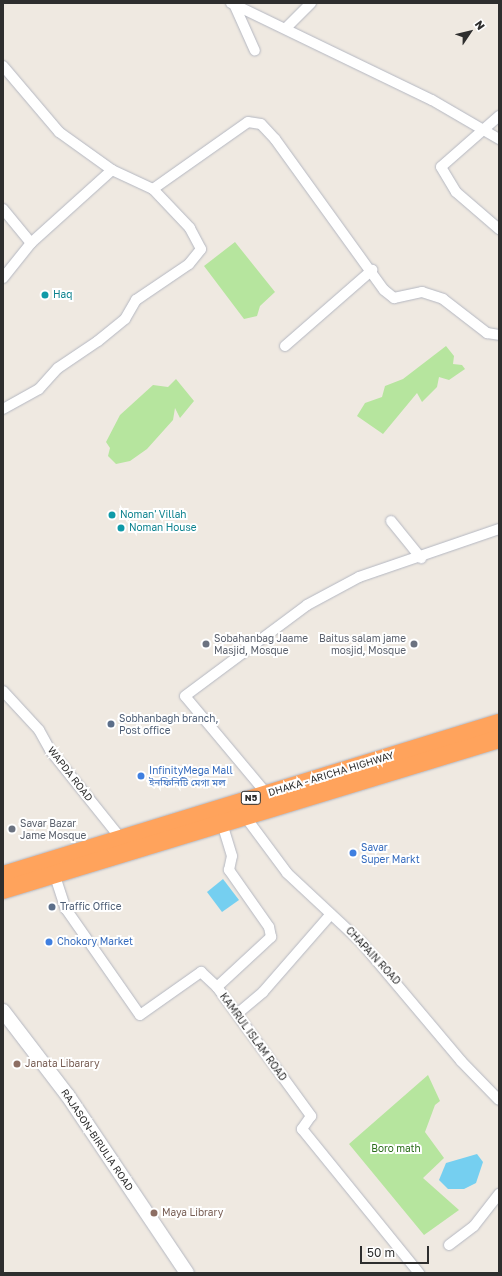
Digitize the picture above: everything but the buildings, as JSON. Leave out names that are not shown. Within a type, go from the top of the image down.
[{"type":"highway","name":"DHAKA - ARICHA HIGHWAY","points":[[3,875],[122,840],[266,794],[499,723]]},
{"type":"highway","name":"DHAKA - ARICHA HIGHWAY","points":[[3,890],[244,816],[497,742]]},
{"type":"street","points":[[287,27],[311,3]]},
{"type":"street","points":[[233,4],[287,27],[484,129],[499,139]]},
{"type":"street","points":[[233,4],[255,51]]},
{"type":"street","points":[[3,66],[59,132],[112,170],[153,189],[190,228],[201,249],[189,264],[136,300],[125,319],[98,341],[58,368],[39,389],[3,409]]},
{"type":"street","points":[[499,116],[441,167],[456,192],[499,229]]},
{"type":"street","points":[[153,189],[233,130],[248,122],[261,124],[372,270],[384,290],[394,298],[422,292],[443,299],[488,333],[499,335]]},
{"type":"street","points":[[3,278],[31,243],[112,170]]},
{"type":"street","points":[[3,209],[31,243]]},
{"type":"street","points":[[285,346],[372,270]]},
{"type":"street","points":[[391,521],[421,558]]},
{"type":"street","points":[[266,794],[185,696],[307,605],[358,577],[421,558],[499,529]]},
{"type":"street","name":"WAPDA ROAD","points":[[3,691],[39,730],[50,750],[122,840]]},
{"type":"street","name":"CHAPAIN ROAD","points":[[244,816],[287,873],[331,914],[390,973],[461,1062],[499,1100]]},
{"type":"street","points":[[217,987],[271,938],[268,927],[229,870],[232,856],[222,823]]},
{"type":"street","name":"KAMRUL ISLAM ROAD","points":[[54,874],[66,909],[140,1015],[201,972],[217,987],[312,1116],[302,1129],[419,1273]]},
{"type":"street","points":[[237,1014],[263,992],[331,914]]},
{"type":"street","name":"RAJASON-BIRULIA ROAD","points":[[3,1010],[68,1096],[187,1273]]},
{"type":"street","points":[[449,1245],[474,1226],[499,1194]]},
{"type":"green space","points":[[235,242],[275,292],[260,306],[257,316],[244,319],[204,266]]},
{"type":"green space","points":[[446,346],[454,356],[453,364],[462,365],[465,369],[449,380],[439,377],[437,387],[422,402],[417,393],[383,434],[357,416],[365,403],[382,397],[385,386],[403,379]]},
{"type":"green space","points":[[176,379],[194,401],[180,418],[175,408],[173,420],[147,449],[130,461],[116,464],[108,456],[110,448],[106,442],[120,415],[153,385],[168,387]]},
{"type":"green space","name":"Boro math","points":[[428,1075],[440,1101],[435,1105],[425,1132],[444,1158],[423,1178],[459,1210],[424,1235],[349,1144]]},
{"type":"water","points":[[223,879],[239,900],[222,912],[207,892]]},
{"type":"water","points":[[477,1154],[483,1162],[476,1183],[464,1189],[448,1189],[439,1180],[446,1163]]},
{"type":"place","name":"Haq","points":[[45,295]]},
{"type":"place","name":"Noman' Villah","points":[[112,515]]},
{"type":"place","name":"Noman House","points":[[121,528]]},
{"type":"place","name":"Sobahanbag Jaame Masjid, Mosque","points":[[206,644]]},
{"type":"place","name":"Baitus salam jame mosjid, Mosque","points":[[414,644]]},
{"type":"place","name":"Sobhanbagh branch, Post office","points":[[111,724]]},
{"type":"place","name":"InfinityMega Mall ইনফিনিটি মেগা মল","points":[[141,776]]},
{"type":"place","name":"Savar Bazar Jame Mosque","points":[[12,829]]},
{"type":"place","name":"Savar Super Markt","points":[[353,853]]},
{"type":"place","name":"Traffic Office","points":[[52,907]]},
{"type":"place","name":"Chokory Market","points":[[49,942]]},
{"type":"place","name":"Janata Libarary","points":[[17,1064]]},
{"type":"place","name":"Maya Library","points":[[154,1213]]}]
